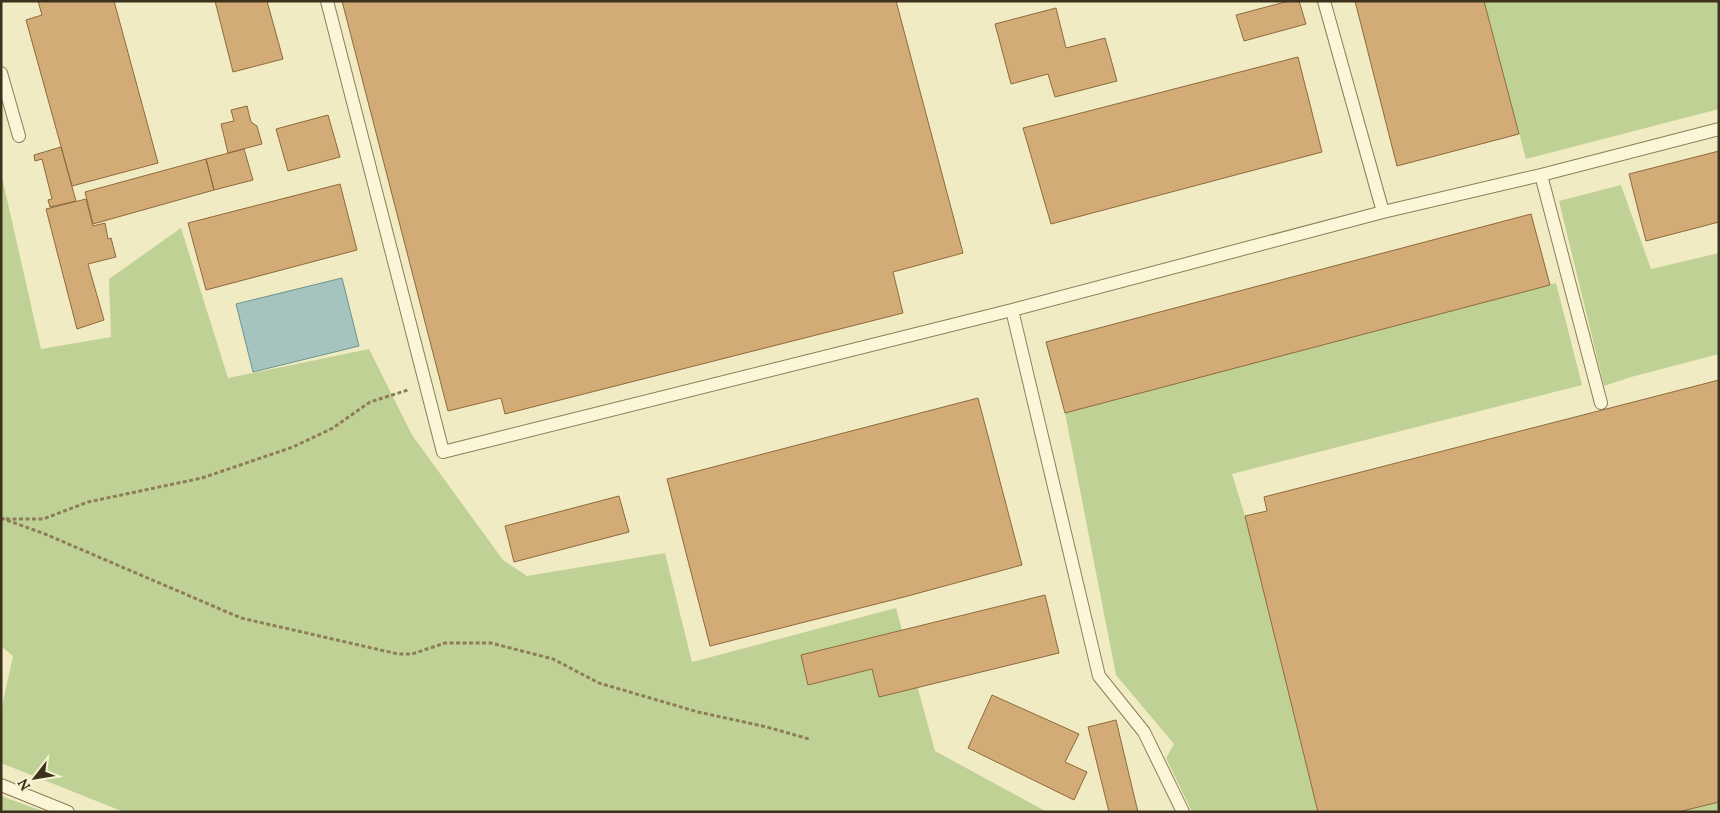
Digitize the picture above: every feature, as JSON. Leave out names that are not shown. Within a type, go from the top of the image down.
[{"type":"lane","points":[[327,1],[443,452],[1012,310],[1383,212],[1540,175],[1719,129]]},
{"type":"lane","points":[[1324,1],[1383,212]]},
{"type":"lane","points":[[1,73],[19,136]]},
{"type":"lane","points":[[1540,175],[1601,403]]},
{"type":"lane","points":[[1012,310],[1099,676],[1144,732],[1182,812]]},
{"type":"lane","points":[[1,785],[68,812]]},
{"type":"path","points":[[2,519],[43,518],[88,502],[202,478],[293,447],[333,428],[370,402],[426,384]]},
{"type":"path","points":[[2,519],[45,534],[241,618],[398,654],[412,654],[445,643],[491,643],[553,659],[599,683],[698,712],[767,727],[809,739]]},
{"type":"green space","points":[[1484,1],[1719,1],[1719,109],[1526,159]]},
{"type":"green space","points":[[1,173],[41,349],[111,337],[109,279],[181,228],[228,378],[369,349],[412,435],[503,560],[527,576],[665,553],[692,662],[896,608],[935,751],[1047,812],[124,812],[1,763],[1,711],[13,656],[1,646]]},
{"type":"green space","points":[[1621,185],[1651,269],[1719,253],[1719,354],[1604,386],[1559,201]]},
{"type":"green space","points":[[1556,283],[1582,385],[1232,474],[1245,516],[1318,812],[1192,812],[1166,758],[1174,744],[1116,675],[1065,413]]},
{"type":"green space","points":[[1,796],[45,812],[1,812]]},
{"type":"green space","points":[[1719,802],[1719,812],[1678,812]]},
{"type":"water","points":[[342,278],[359,346],[253,372],[236,304]]},
{"type":"building","points":[[38,1],[114,1],[158,163],[72,186],[26,20],[42,15]]},
{"type":"building","points":[[215,1],[267,1],[283,59],[233,72]]},
{"type":"building","points":[[342,1],[896,1],[963,253],[893,272],[903,313],[505,414],[501,398],[448,411]]},
{"type":"building","points":[[1289,1],[1299,1],[1306,24],[1244,41],[1236,15]]},
{"type":"building","points":[[1355,1],[1484,1],[1519,134],[1397,166]]},
{"type":"building","points":[[1056,8],[1066,48],[1105,38],[1117,81],[1055,97],[1048,74],[1011,84],[995,24]]},
{"type":"building","points":[[1298,57],[1322,152],[1051,224],[1023,128]]},
{"type":"building","points":[[247,106],[251,122],[257,126],[262,144],[228,153],[221,124],[234,121],[231,110]]},
{"type":"building","points":[[328,115],[340,157],[288,171],[276,129]]},
{"type":"building","points":[[61,147],[76,201],[50,207],[48,200],[52,199],[42,159],[35,161],[34,155]]},
{"type":"building","points":[[244,149],[253,180],[214,190],[206,159]]},
{"type":"building","points":[[1719,151],[1719,222],[1646,241],[1629,174]]},
{"type":"building","points":[[206,159],[214,190],[93,224],[85,192]]},
{"type":"building","points":[[340,184],[357,250],[206,290],[188,223]]},
{"type":"building","points":[[86,199],[93,226],[105,223],[108,239],[111,238],[116,257],[88,264],[104,320],[77,329],[46,209]]},
{"type":"building","points":[[1531,214],[1550,285],[1065,413],[1046,342]]},
{"type":"building","points":[[1719,380],[1719,802],[1678,812],[1318,812],[1245,516],[1267,511],[1264,497]]},
{"type":"building","points":[[978,398],[1022,565],[710,646],[667,479]]},
{"type":"building","points":[[619,496],[629,532],[514,562],[505,526]]},
{"type":"building","points":[[1045,595],[1059,653],[879,697],[872,669],[808,685],[801,655]]},
{"type":"building","points":[[992,695],[1079,734],[1065,762],[1087,772],[1074,800],[968,748]]},
{"type":"building","points":[[1116,720],[1138,812],[1109,812],[1088,727]]}]
